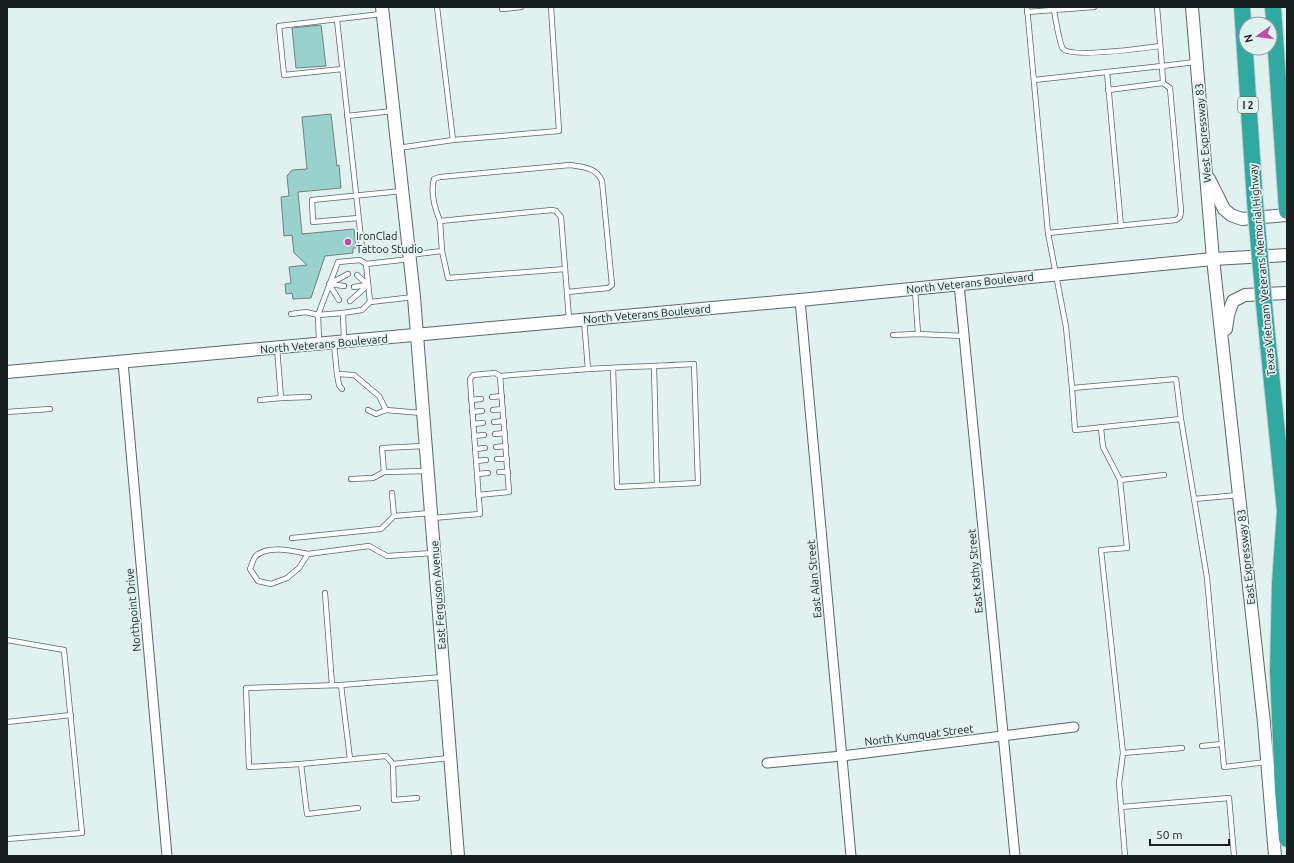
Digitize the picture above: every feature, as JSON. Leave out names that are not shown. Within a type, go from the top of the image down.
[{"type":"highway","name":"Texas Vietnam Veterans Memorial Highway","points":[[1242,7],[1255,202],[1287,533]]},
{"type":"highway","points":[[1274,7],[1286,205]]},
{"type":"highway","points":[[1285,511],[1280,583],[1278,671],[1283,790],[1287,839]]},
{"type":"main road","name":"West Expressway 83","points":[[1192,7],[1214,259]]},
{"type":"main road","name":"East Ferguson Avenue","points":[[382,11],[414,296],[427,446],[458,856]]},
{"type":"main road","points":[[1206,173],[1224,209],[1231,215],[1242,219],[1287,215]]},
{"type":"main road","name":"North Veterans Boulevard","points":[[7,372],[800,300],[1214,259],[1287,255]]},
{"type":"main road","name":"East Expressway 83","points":[[1214,259],[1267,762],[1275,856]]},
{"type":"main road","points":[[1224,356],[1228,315],[1233,301],[1245,295],[1287,293]]},
{"type":"street","name":"East Kathy Street","points":[[959,284],[1015,856]]},
{"type":"street","name":"East Alan Street","points":[[800,300],[851,856]]},
{"type":"street","name":"Northpoint Drive","points":[[123,362],[167,856]]},
{"type":"street","name":"North Kumquat Street","points":[[767,763],[842,756],[1074,727]]},
{"type":"lane","points":[[437,7],[453,140]]},
{"type":"lane","points":[[502,7],[521,7]]},
{"type":"lane","points":[[398,148],[453,140],[559,131],[551,7]]},
{"type":"lane","points":[[1094,7],[1027,9],[1048,233],[1066,327],[1075,430],[1181,419]]},
{"type":"lane","points":[[1157,7],[1163,83]]},
{"type":"lane","points":[[1054,8],[1060,43],[1063,49],[1067,51],[1086,53],[1160,46]]},
{"type":"lane","points":[[342,69],[284,75],[280,26],[337,20],[382,11]]},
{"type":"lane","points":[[337,20],[362,248]]},
{"type":"lane","points":[[1034,80],[1197,62]]},
{"type":"lane","points":[[1107,72],[1121,226]]},
{"type":"lane","points":[[1048,233],[1176,220],[1180,217],[1181,211],[1170,88],[1163,83],[1108,90]]},
{"type":"lane","points":[[347,116],[393,111]]},
{"type":"lane","points":[[565,269],[448,278],[442,251],[440,221],[434,208],[432,184],[434,179],[440,177],[570,166],[584,167],[593,170],[600,176],[602,181],[612,285],[608,288],[567,292]]},
{"type":"lane","points":[[358,218],[314,222],[312,200],[402,191]]},
{"type":"lane","points":[[440,221],[552,210],[556,211],[561,217],[570,321]]},
{"type":"lane","points":[[319,344],[318,315],[338,262],[360,260],[366,264],[442,251]]},
{"type":"lane","points":[[366,264],[370,302]]},
{"type":"lane","points":[[329,284],[348,274]]},
{"type":"lane","points":[[358,275],[368,285]]},
{"type":"lane","points":[[329,284],[344,286]]},
{"type":"lane","points":[[329,284],[339,300]]},
{"type":"lane","points":[[354,287],[368,285]]},
{"type":"lane","points":[[350,300],[368,285]]},
{"type":"lane","points":[[914,289],[918,334]]},
{"type":"lane","points":[[291,314],[306,312],[318,315],[342,313],[362,310],[370,302],[414,296]]},
{"type":"lane","points":[[342,313],[337,374],[338,385],[342,389]]},
{"type":"lane","points":[[584,320],[588,368]]},
{"type":"lane","points":[[893,335],[918,334],[964,336]]},
{"type":"lane","points":[[276,348],[281,398]]},
{"type":"lane","points":[[292,538],[381,529],[394,516],[480,514],[471,400],[470,379],[473,375],[495,373],[500,376],[588,368],[654,367],[694,364],[698,483],[617,487],[613,368]]},
{"type":"lane","points":[[654,367],[657,485]]},
{"type":"lane","points":[[337,374],[354,375],[378,396],[386,410]]},
{"type":"lane","points":[[478,495],[509,492],[500,376]]},
{"type":"lane","points":[[1072,388],[1176,379],[1181,419],[1207,578],[1224,767],[1267,762]]},
{"type":"lane","points":[[260,400],[308,396]]},
{"type":"lane","points":[[492,397],[502,396]]},
{"type":"lane","points":[[471,400],[480,399]]},
{"type":"lane","points":[[7,412],[50,409]]},
{"type":"lane","points":[[493,410],[503,409]]},
{"type":"lane","points":[[368,410],[376,414],[386,410],[424,413]]},
{"type":"lane","points":[[472,412],[482,411]]},
{"type":"lane","points":[[494,422],[504,421]]},
{"type":"lane","points":[[473,424],[483,423]]},
{"type":"lane","points":[[1101,428],[1103,447],[1120,480],[1127,548],[1101,550],[1123,753],[1119,783],[1125,856]]},
{"type":"lane","points":[[495,434],[505,433]]},
{"type":"lane","points":[[474,436],[484,435]]},
{"type":"lane","points":[[384,472],[382,448],[427,446]]},
{"type":"lane","points":[[496,447],[506,446]]},
{"type":"lane","points":[[475,449],[485,448]]},
{"type":"lane","points":[[498,459],[507,459]]},
{"type":"lane","points":[[476,461],[486,460]]},
{"type":"lane","points":[[351,479],[373,478],[384,472],[428,471]]},
{"type":"lane","points":[[499,472],[508,472]]},
{"type":"lane","points":[[477,474],[488,474]]},
{"type":"lane","points":[[1120,480],[1164,475]]},
{"type":"lane","points":[[392,493],[394,516]]},
{"type":"lane","points":[[1194,499],[1239,495]]},
{"type":"lane","points":[[308,554],[299,568],[287,578],[271,584],[258,581],[250,569],[255,557],[264,551],[283,549],[308,554],[369,546],[387,556],[435,552]]},
{"type":"lane","points":[[325,593],[332,685]]},
{"type":"lane","points":[[7,640],[64,650],[82,833],[7,839]]},
{"type":"lane","points":[[417,798],[394,800],[393,764],[386,756],[301,764],[248,767],[246,688],[341,685],[444,677]]},
{"type":"lane","points":[[341,685],[350,759]]},
{"type":"lane","points":[[7,722],[71,715]]},
{"type":"lane","points":[[1202,746],[1222,744]]},
{"type":"lane","points":[[1123,753],[1182,748]]},
{"type":"lane","points":[[393,764],[451,758]]},
{"type":"lane","points":[[301,764],[306,814],[358,808]]},
{"type":"lane","points":[[1121,807],[1229,798],[1234,856]]},
{"type":"building","points":[[321,25],[326,66],[296,68],[292,28]]},
{"type":"building","points":[[331,114],[341,188],[298,192],[302,234],[354,229],[356,248],[353,248],[353,253],[325,256],[311,298],[293,299],[292,293],[286,294],[285,284],[291,283],[289,267],[307,265],[294,253],[292,235],[284,236],[281,197],[289,196],[287,176],[292,170],[307,169],[302,117]]},
{"type":"place","name":"IronClad Tattoo Studio","points":[[348,242]]}]
